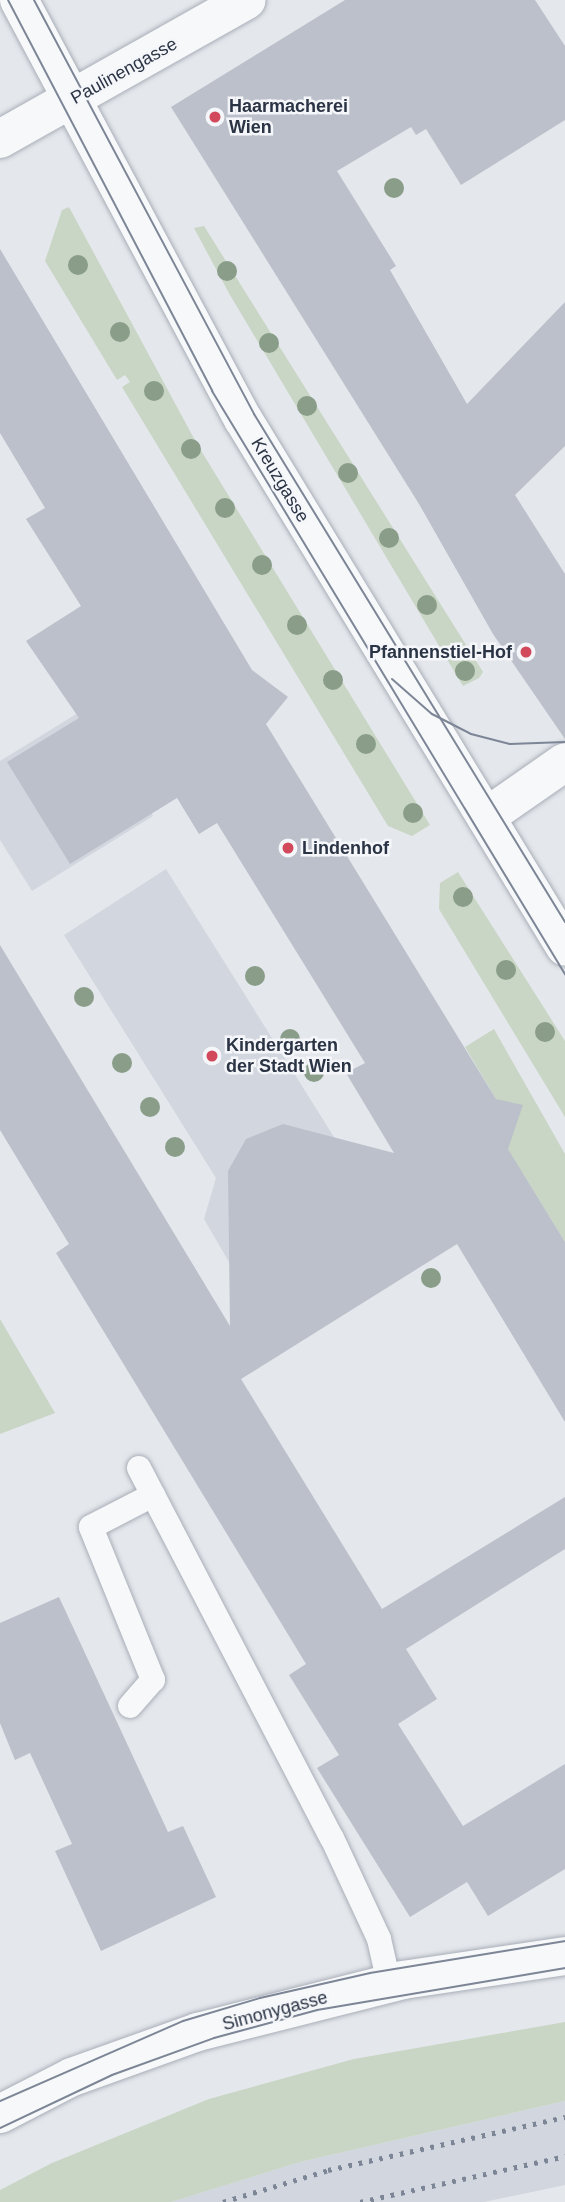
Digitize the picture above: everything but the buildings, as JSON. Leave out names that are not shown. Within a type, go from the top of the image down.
[{"type":"street","name":"Kreuzgasse","points":[[19,0],[243,419],[565,947]]},
{"type":"street","name":"Paulinengasse","points":[[0,139],[247,0]]},
{"type":"street","points":[[486,817],[565,762]]},
{"type":"street","name":"Simonygasse","points":[[0,2114],[72,2077],[198,2032],[389,1983],[565,1956]]},
{"type":"lane","points":[[139,1468],[332,1838],[379,1939],[389,1983]]},
{"type":"lane","points":[[130,1706],[153,1680],[91,1527],[153,1495]]},
{"type":"shaded area","points":[[86,708],[153,816],[32,891],[0,840],[0,761]]},
{"type":"shaded area","name":"Kindergarten der Stadt Wien","points":[[166,869],[386,1220],[251,1300],[204,1219],[216,1178],[64,935]]},
{"type":"shaded area","points":[[565,2101],[565,2185],[484,2202],[171,2202],[300,2162]]},
{"type":"green space","points":[[69,207],[197,444],[430,825],[412,836],[388,826],[122,387],[130,382],[125,375],[117,380],[45,261],[62,210]]},
{"type":"green space","points":[[204,226],[483,672],[479,678],[463,686],[230,295],[194,228]]},
{"type":"green space","points":[[458,872],[565,1041],[565,1117],[439,909],[440,883]]},
{"type":"green space","points":[[494,1029],[565,1154],[565,1242],[502,1140],[514,1132],[515,1111],[496,1099],[465,1047]]},
{"type":"green space","points":[[0,1319],[55,1413],[0,1434]]},
{"type":"green space","points":[[565,2022],[565,2101],[300,2162],[171,2202],[0,2202],[0,2190],[52,2163],[209,2099],[354,2059]]},
{"type":"tram line","points":[[8,0],[212,391],[565,974]]},
{"type":"tram line","points":[[34,0],[254,414],[565,922]]},
{"type":"tram line","points":[[392,679],[432,714],[471,734],[510,744],[565,742]]},
{"type":"tram line","points":[[0,2101],[183,2021],[260,1998],[370,1973],[565,1941]]},
{"type":"tram line","points":[[0,2128],[112,2075],[214,2038],[317,2010],[565,1968]]},
{"type":"railway","points":[[223,2202],[328,2170],[565,2117]]},
{"type":"railway","points":[[360,2202],[565,2156]]},
{"type":"place","name":"Haarmacherei Wien","points":[[215,117]]},
{"type":"place","name":"Pfannenstiel-Hof","points":[[526,652]]},
{"type":"place","name":"Lindenhof","points":[[288,848]]},
{"type":"place","name":"Kindergarten der Stadt Wien","points":[[212,1056]]}]
